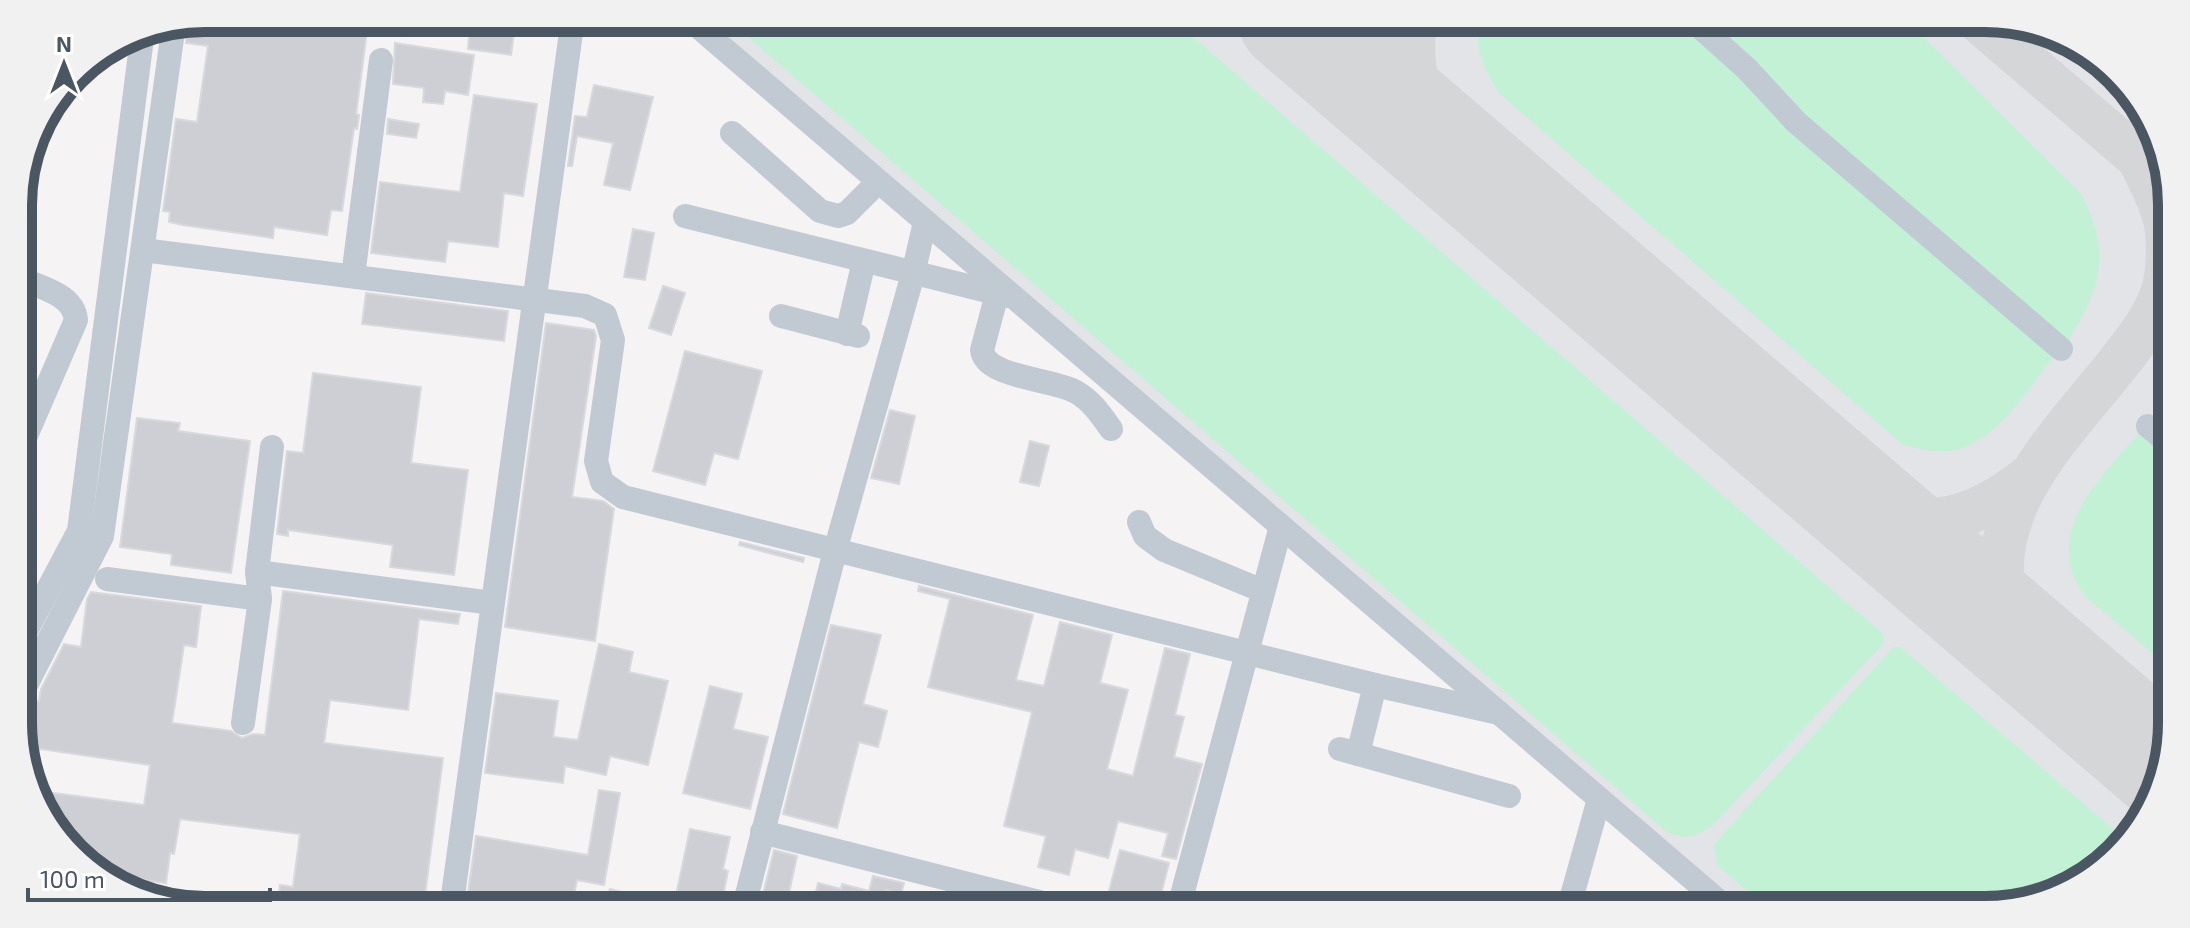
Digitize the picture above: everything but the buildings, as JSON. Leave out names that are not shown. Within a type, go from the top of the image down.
[{"type":"street","points":[[453,896],[571,32]]},
{"type":"street","points":[[704,32],[925,222],[1004,295],[1281,526],[1713,896]]},
{"type":"street","points":[[1706,32],[1747,69],[1796,122],[2061,349]]},
{"type":"street","points":[[32,673],[102,536],[173,35]]},
{"type":"street","points":[[32,620],[79,531],[141,44]]},
{"type":"street","points":[[353,276],[381,60]]},
{"type":"street","points":[[732,133],[820,211],[829,215],[847,213],[878,182]]},
{"type":"street","points":[[685,216],[1004,295]]},
{"type":"street","points":[[746,896],[835,551],[925,222]]},
{"type":"street","points":[[143,250],[585,306],[605,315],[613,340],[596,461],[602,482],[623,497],[1375,685],[1499,713]]},
{"type":"street","points":[[781,316],[853,335],[864,261]]},
{"type":"street","points":[[32,284],[65,298],[72,304],[76,320],[32,422]]},
{"type":"street","points":[[1004,295],[982,350],[987,364],[1073,390],[1088,400],[1111,429]]},
{"type":"street","points":[[2148,426],[2158,434]]},
{"type":"street","points":[[243,723],[260,599],[257,572],[272,447]]},
{"type":"street","points":[[1139,522],[1145,536],[1164,550],[1263,591]]},
{"type":"street","points":[[1182,896],[1281,526]]},
{"type":"street","points":[[257,572],[492,603]]},
{"type":"street","points":[[107,579],[260,599]]},
{"type":"street","points":[[1375,685],[1349,752],[1509,796]]},
{"type":"street","points":[[1572,896],[1599,799]]},
{"type":"street","points":[[762,832],[1016,896]]},
{"type":"shaded area","points":[[720,32],[1985,32],[2008,33],[2041,41],[2072,55],[2090,68],[2107,83],[2135,118],[2145,139],[2157,182],[2158,735],[2145,789],[2122,828],[2090,860],[2062,878],[2019,893],[1997,896],[1729,896]]},
{"type":"green space","points":[[742,32],[1187,32],[1883,634],[1883,644],[1715,823],[1692,836],[1667,832]]},
{"type":"green space","points":[[1479,32],[1697,32],[2057,352],[2014,408],[1989,433],[1959,449],[1945,451],[1903,445],[1499,93],[1481,57]]},
{"type":"green space","points":[[1712,32],[1917,32],[1923,37],[2081,194],[2091,215],[2099,252],[2095,287],[2067,342],[1801,118]]},
{"type":"green space","points":[[2158,409],[2158,427],[2151,421]]},
{"type":"green space","points":[[2143,429],[2158,441],[2158,658],[2083,593],[2072,570],[2069,547],[2073,525],[2083,504]]},
{"type":"green space","points":[[1894,647],[1900,647],[2118,833],[2090,860],[2062,878],[2041,887],[1997,896],[1753,896],[1717,865],[1714,845]]},
{"type":"taxiway","points":[[1414,32],[1413,58],[1421,94],[1436,128],[1459,161]]},
{"type":"taxiway","points":[[1992,32],[2155,172]]},
{"type":"taxiway","points":[[2140,160],[2158,199]]},
{"type":"taxiway","points":[[2027,648],[2007,605],[2002,564],[2007,531],[2018,500],[2055,441],[2120,361],[2158,303]]},
{"type":"taxiway","points":[[1863,508],[1910,519],[1951,518],[1990,503],[2030,476]]},
{"type":"runway","points":[[1309,32],[2155,757]]}]
